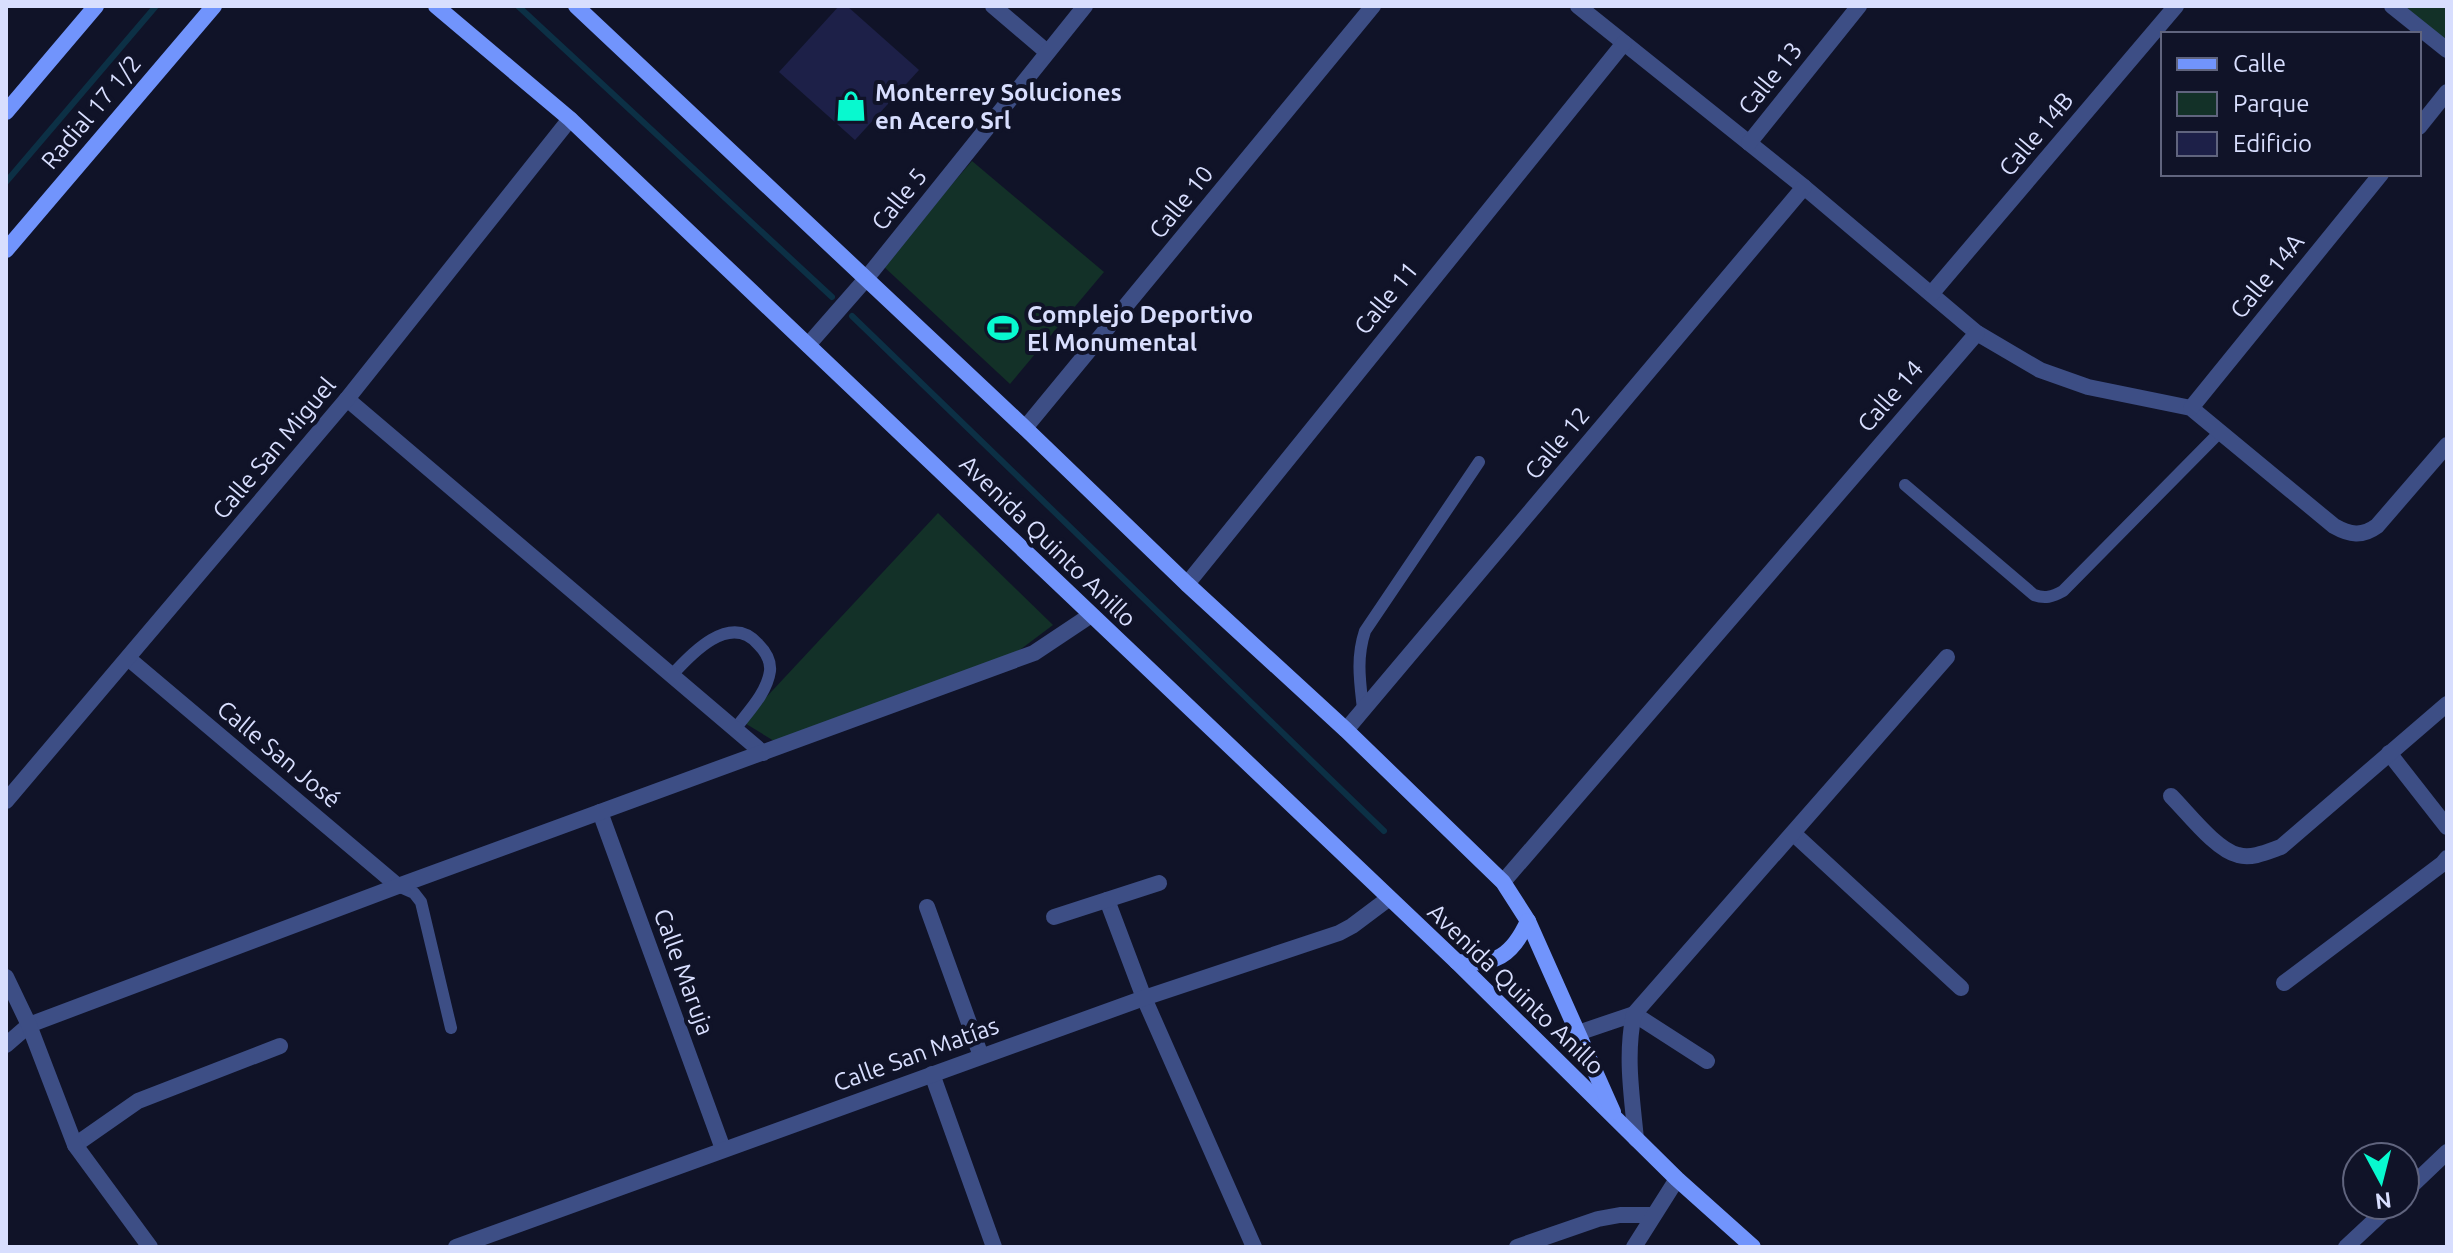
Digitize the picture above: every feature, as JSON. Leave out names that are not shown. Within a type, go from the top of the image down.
[{"type":"main road","points":[[6,112],[96,6]]},
{"type":"main road","name":"Radial 17 1/2","points":[[6,250],[214,6]]},
{"type":"main road","name":"Avenida Quinto Anillo","points":[[436,6],[570,119],[1457,962],[1677,1179],[1753,1247]]},
{"type":"main road","name":"Avenida Quinto Anillo","points":[[576,6],[1187,584],[1346,730],[1503,882],[1528,921],[1617,1120]]},
{"type":"main road","points":[[1457,962],[1479,964],[1501,957],[1519,942],[1528,921]]},
{"type":"street","points":[[993,6],[1047,52]]},
{"type":"street","name":"Calle 5","points":[[808,345],[865,280],[1085,6]]},
{"type":"street","name":"Calle 10","points":[[1025,428],[1373,6]]},
{"type":"street","points":[[1578,6],[1804,187],[1977,333],[2040,370],[2088,387],[2191,408],[2334,526],[2355,535],[2377,526],[2447,445]]},
{"type":"street","name":"Calle 13","points":[[1749,143],[1859,6]]},
{"type":"street","name":"Calle 14B","points":[[1932,293],[2176,6]]},
{"type":"street","points":[[2392,6],[2447,50]]},
{"type":"street","name":"Calle 11","points":[[1187,584],[1624,43]]},
{"type":"street","points":[[2421,124],[2447,92]]},
{"type":"street","name":"Calle San Miguel","points":[[6,801],[347,399],[570,119]]},
{"type":"street","name":"Calle 14A","points":[[2191,408],[2379,176]]},
{"type":"street","name":"Calle 12","points":[[1346,730],[1804,187]]},
{"type":"street","name":"Calle 14","points":[[1503,882],[1977,333]]},
{"type":"street","points":[[347,399],[763,753]]},
{"type":"street","points":[[9,1036],[29,1025],[398,886],[1034,653],[1091,615]]},
{"type":"street","points":[[1636,1139],[1629,1057],[1629,1036],[1634,1014],[1947,657]]},
{"type":"street","name":"Calle San José","points":[[129,659],[398,886]]},
{"type":"street","points":[[2171,796],[2225,850],[2240,856],[2259,855],[2281,847],[2447,704]]},
{"type":"street","points":[[2389,753],[2447,827]]},
{"type":"street","name":"Calle Maruja","points":[[600,812],[723,1149]]},
{"type":"street","points":[[1794,834],[1961,988]]},
{"type":"street","points":[[2284,983],[2447,858]]},
{"type":"street","points":[[1054,917],[1159,883]]},
{"type":"street","name":"Calle San Matías","points":[[456,1247],[1144,998],[1339,933],[1388,899]]},
{"type":"street","points":[[1107,900],[1144,998],[1254,1247]]},
{"type":"street","points":[[927,907],[981,1056]]},
{"type":"street","points":[[6,977],[29,1025],[75,1145],[150,1247]]},
{"type":"street","points":[[1578,1033],[1634,1014]]},
{"type":"street","points":[[1634,1014],[1707,1061]]},
{"type":"street","points":[[75,1145],[138,1101],[280,1046]]},
{"type":"street","points":[[932,1074],[994,1247]]},
{"type":"street","points":[[2421,1177],[2447,1152]]},
{"type":"street","points":[[1634,1247],[1677,1179]]},
{"type":"street","points":[[1517,1247],[1598,1219],[1652,1215]]},
{"type":"street","points":[[2346,1247],[2374,1221]]},
{"type":"lane","points":[[1905,485],[2034,595],[2043,598],[2063,591],[2219,433]]},
{"type":"lane","points":[[1363,709],[1359,672],[1360,647],[1365,631],[1479,462]]},
{"type":"lane","points":[[672,675],[693,653],[715,637],[736,632],[752,638],[766,652],[770,670],[763,691],[735,729]]},
{"type":"lane","points":[[398,886],[414,893],[421,902],[451,1028]]},
{"type":"green space","points":[[2398,6],[2447,6],[2447,44]]},
{"type":"green space","name":"Complejo Deportivo El Monumental","points":[[972,161],[1104,272],[1010,384],[882,265]]},
{"type":"green space","points":[[938,513],[1053,625],[1009,658],[774,741],[743,722]]},
{"type":"building","name":"Monterrey Soluciones en Acero Srl","points":[[839,6],[847,6],[919,70],[855,140],[779,72]]},
{"type":"waterway","points":[[6,182],[156,6]]},
{"type":"waterway","points":[[518,6],[832,297]]},
{"type":"waterway","points":[[852,316],[1384,831]]},
{"type":"place","name":"Monterrey Soluciones en Acero Srl","points":[[851,106]]},
{"type":"place","name":"Complejo Deportivo El Monumental","points":[[1003,328]]}]
